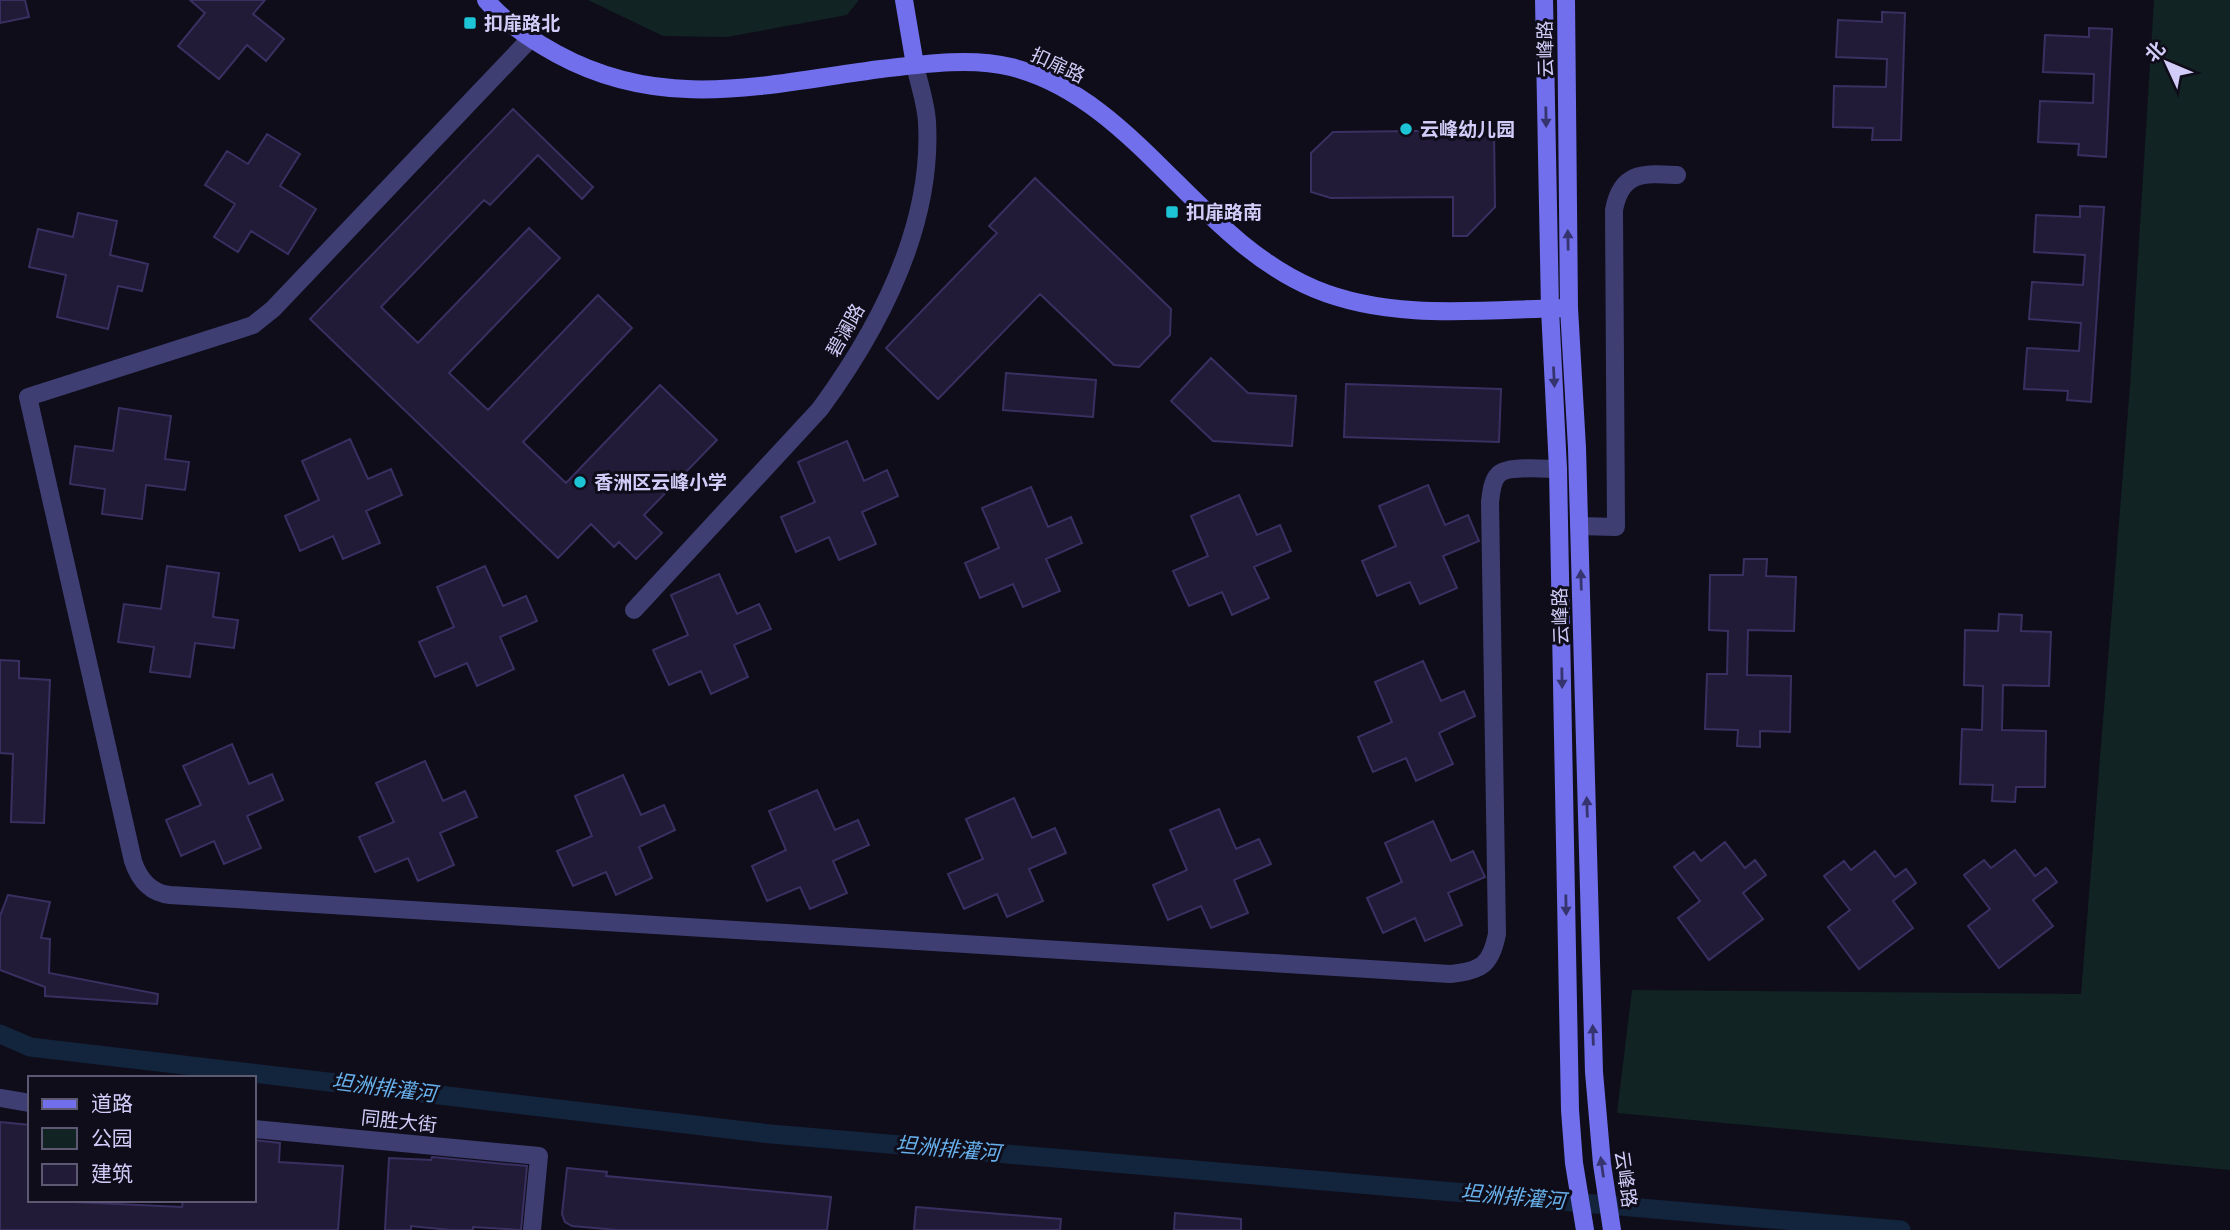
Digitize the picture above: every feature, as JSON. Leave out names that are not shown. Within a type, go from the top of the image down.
[{"type":"street","name":"扣扉路","points":[[486,0],[531,38],[576,64],[602,76],[672,90],[733,88],[915,65],[988,63],[1023,71],[1069,91],[1117,127],[1249,250],[1284,273],[1316,289],[1350,301],[1398,309],[1569,308]]},
{"type":"street","name":"碧澜路","points":[[634,610],[801,432],[841,380],[871,330],[905,255],[920,209],[927,156],[927,123],[904,0]]},
{"type":"street","name":"云峰路","points":[[1544,0],[1550,309],[1558,469],[1570,1110],[1574,1163],[1585,1230]]},
{"type":"street","name":"云峰路","points":[[1566,0],[1569,308],[1577,448],[1596,1103],[1612,1230]]},
{"type":"street","points":[[531,38],[261,319],[241,329],[28,397],[133,861],[141,879],[154,891],[170,895],[1450,975],[1472,972],[1490,958],[1497,933],[1490,502],[1496,477],[1500,472],[1509,469],[1558,469]]},
{"type":"street","points":[[1579,526],[1616,527],[1616,198],[1624,185],[1639,174],[1677,175]]},
{"type":"street","points":[[0,1098],[28,1103]]},
{"type":"street","name":"同胜大街","points":[[256,1129],[539,1156],[532,1230]]},
{"type":"green space","points":[[588,0],[859,0],[847,15],[727,37],[663,36]]},
{"type":"green space","points":[[2154,0],[2230,0],[2230,1170],[1617,1113],[1632,990],[2081,994],[2130,386]]},
{"type":"building","points":[[0,0],[25,0],[29,17],[0,23]]},
{"type":"building","points":[[190,0],[265,0],[253,14],[284,39],[266,61],[247,45],[219,79],[178,46],[205,13]]},
{"type":"building","points":[[1882,12],[1905,13],[1901,140],[1872,140],[1873,128],[1833,127],[1834,86],[1886,87],[1887,59],[1836,57],[1838,20],[1882,22]]},
{"type":"building","points":[[2089,28],[2112,29],[2106,157],[2078,155],[2079,144],[2038,142],[2040,101],[2093,103],[2094,74],[2043,72],[2045,35],[2089,37]]},
{"type":"building","points":[[513,109],[593,187],[582,199],[538,155],[490,205],[484,200],[381,307],[418,343],[529,228],[560,258],[449,373],[488,410],[598,295],[632,328],[523,442],[566,483],[660,385],[717,440],[644,515],[662,533],[636,559],[619,542],[614,547],[591,524],[558,558],[310,319]]},
{"type":"building","points":[[1494,130],[1495,207],[1467,236],[1453,236],[1453,197],[1331,198],[1311,192],[1311,153],[1333,132]]},
{"type":"building","points":[[267,134],[300,154],[280,186],[316,209],[288,254],[251,231],[238,252],[214,237],[235,204],[205,185],[227,151],[248,164]]},
{"type":"building","points":[[1035,178],[1171,309],[1170,335],[1139,367],[1114,365],[1040,294],[938,399],[886,348],[997,233],[989,226]]},
{"type":"building","points":[[2080,206],[2104,207],[2091,402],[2067,400],[2068,391],[2024,389],[2027,348],[2079,351],[2081,323],[2029,319],[2032,282],[2083,285],[2085,255],[2034,252],[2036,215],[2080,217]]},
{"type":"building","points":[[78,213],[117,221],[110,255],[148,264],[142,291],[118,286],[108,329],[57,317],[66,275],[29,267],[38,229],[73,237]]},
{"type":"building","points":[[1211,358],[1248,393],[1296,396],[1292,446],[1213,441],[1171,401]]},
{"type":"building","points":[[1006,373],[1096,380],[1093,417],[1003,410]]},
{"type":"building","points":[[1346,384],[1501,389],[1499,442],[1344,437]]},
{"type":"building","points":[[119,408],[171,416],[165,459],[189,462],[185,490],[146,485],[142,519],[102,514],[105,489],[70,484],[75,446],[113,451]]},
{"type":"building","points":[[350,439],[368,479],[391,469],[402,495],[366,511],[380,543],[343,559],[333,536],[300,551],[285,516],[319,500],[302,461]]},
{"type":"building","points":[[847,441],[864,481],[887,470],[898,496],[862,512],[876,544],[839,560],[829,537],[796,552],[781,517],[815,502],[798,462]]},
{"type":"building","points":[[1428,485],[1445,525],[1468,515],[1479,541],[1443,556],[1457,588],[1420,604],[1410,582],[1377,596],[1362,561],[1396,546],[1379,506]]},
{"type":"building","points":[[1031,487],[1048,527],[1071,517],[1082,543],[1046,559],[1060,591],[1023,607],[1013,584],[980,598],[965,563],[999,548],[982,508]]},
{"type":"building","points":[[1239,495],[1257,535],[1280,525],[1291,551],[1254,567],[1269,598],[1232,615],[1222,592],[1189,606],[1173,571],[1208,556],[1191,516]]},
{"type":"building","points":[[1744,559],[1767,559],[1766,576],[1796,577],[1794,631],[1748,630],[1747,675],[1791,676],[1790,732],[1760,731],[1760,747],[1737,746],[1738,730],[1705,729],[1707,674],[1727,674],[1728,631],[1709,630],[1710,575],[1743,575]]},
{"type":"building","points":[[167,566],[219,573],[213,617],[238,620],[234,648],[195,643],[190,677],[150,672],[154,647],[118,642],[124,604],[161,609]]},
{"type":"building","points":[[485,566],[503,606],[526,596],[537,621],[500,637],[514,669],[477,686],[467,663],[435,677],[419,642],[454,627],[437,587]]},
{"type":"building","points":[[719,574],[737,614],[759,604],[771,629],[734,645],[748,677],[711,694],[701,671],[669,685],[653,650],[688,635],[671,595]]},
{"type":"building","points":[[1999,614],[2022,615],[2021,631],[2051,632],[2049,686],[2003,685],[2002,730],[2046,731],[2045,787],[2016,787],[2015,802],[1992,801],[1993,785],[1960,784],[1962,729],[1982,730],[1983,686],[1964,685],[1965,630],[1998,631]]},
{"type":"building","points":[[0,660],[19,661],[19,678],[50,680],[44,823],[11,822],[13,754],[0,753]]},
{"type":"building","points":[[1423,661],[1441,701],[1464,691],[1475,716],[1439,733],[1453,764],[1416,781],[1406,758],[1373,772],[1358,737],[1392,722],[1375,682]]},
{"type":"building","points":[[232,744],[249,784],[272,774],[283,800],[247,816],[261,848],[224,864],[214,841],[181,856],[166,820],[201,805],[183,766]]},
{"type":"building","points":[[425,761],[443,801],[465,791],[477,817],[440,833],[454,865],[418,881],[408,858],[375,872],[359,837],[394,822],[376,783]]},
{"type":"building","points":[[623,775],[641,815],[664,805],[675,830],[639,847],[652,878],[616,895],[606,872],[573,886],[557,851],[592,836],[575,796]]},
{"type":"building","points":[[817,790],[835,830],[858,820],[869,845],[833,861],[847,893],[810,909],[800,887],[767,901],[752,866],[786,850],[769,811]]},
{"type":"building","points":[[1014,798],[1032,838],[1055,828],[1066,853],[1029,869],[1043,901],[1007,917],[997,894],[964,909],[948,874],[983,859],[966,819]]},
{"type":"building","points":[[1219,809],[1236,849],[1259,839],[1271,864],[1234,880],[1248,913],[1211,928],[1201,906],[1168,920],[1153,885],[1187,870],[1170,830]]},
{"type":"building","points":[[1433,821],[1451,861],[1473,851],[1485,877],[1448,893],[1462,925],[1425,941],[1415,918],[1383,933],[1367,898],[1402,882],[1385,843]]},
{"type":"building","points":[[1725,842],[1745,868],[1755,860],[1766,875],[1743,893],[1763,919],[1709,960],[1678,918],[1700,901],[1674,867],[1694,852],[1701,861]]},
{"type":"building","points":[[2015,850],[2035,876],[2046,868],[2057,882],[2033,900],[2053,926],[1999,968],[1968,926],[1990,909],[1964,875],[1984,860],[1991,868]]},
{"type":"building","points":[[1875,851],[1895,877],[1906,869],[1916,883],[1893,901],[1913,928],[1859,969],[1828,927],[1850,910],[1824,876],[1844,861],[1851,870]]},
{"type":"building","points":[[8,895],[50,902],[41,938],[50,939],[49,973],[158,994],[157,1004],[45,996],[45,987],[0,970],[0,916]]},
{"type":"building","points":[[0,1122],[28,1125],[28,1202],[182,1207],[183,1202],[256,1202],[256,1140],[280,1143],[279,1162],[343,1166],[338,1230],[0,1230]]},
{"type":"building","points":[[432,1157],[527,1166],[521,1230],[473,1227],[473,1230],[450,1230],[411,1226],[411,1230],[385,1230],[389,1158],[431,1160]]},
{"type":"building","points":[[567,1168],[607,1172],[606,1176],[831,1197],[827,1230],[617,1230],[572,1226],[565,1222],[562,1214]]},
{"type":"building","points":[[916,1207],[1061,1219],[1060,1230],[914,1230]]},
{"type":"building","points":[[1175,1213],[1241,1219],[1241,1230],[1174,1230]]},
{"type":"waterway","name":"坦洲排灌河","points":[[0,1034],[30,1047],[771,1134],[1901,1230]]},
{"type":"place","name":"扣扉路北","points":[[470,23]]},
{"type":"place","name":"云峰幼儿园","points":[[1406,129]]},
{"type":"place","name":"扣扉路南","points":[[1172,212]]},
{"type":"place","name":"香洲区云峰小学","points":[[580,482]]}]
